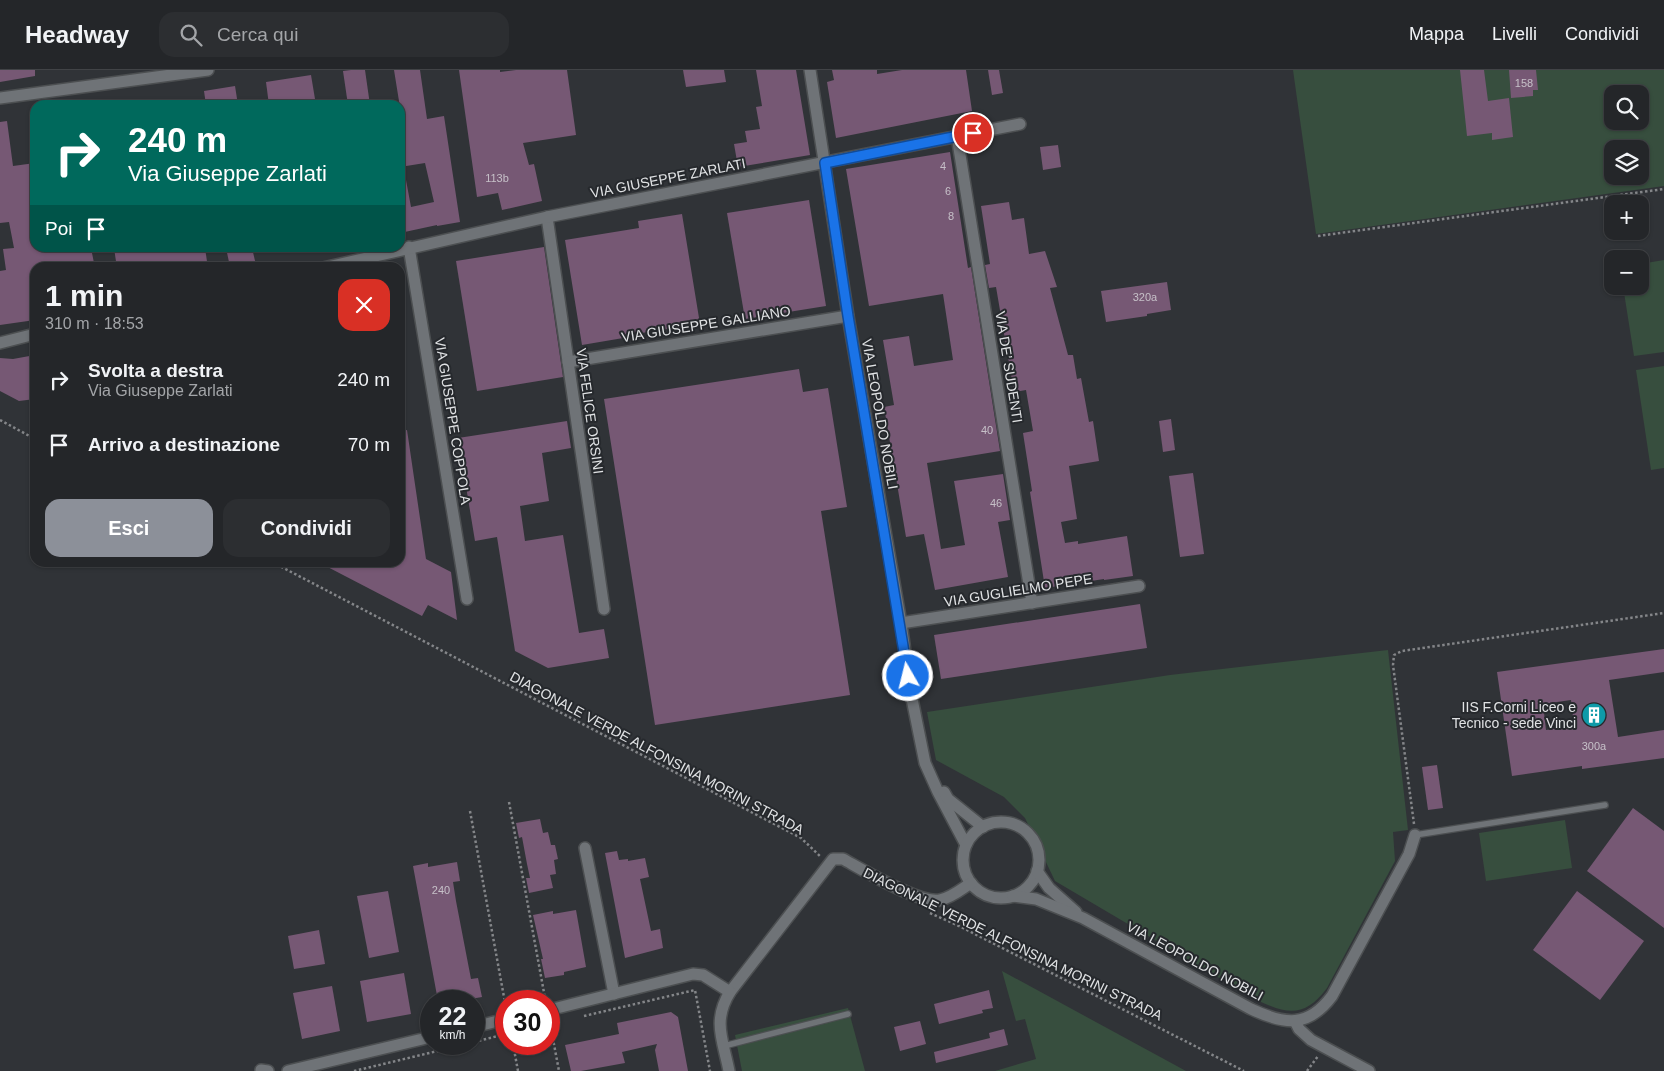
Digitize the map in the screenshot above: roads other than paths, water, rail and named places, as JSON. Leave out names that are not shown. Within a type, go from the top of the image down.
[{"type":"street","points":[[0,98],[208,70]]},
{"type":"street","name":"VIA LEOPOLDO NOBILI","points":[[810,70],[848,316],[901,623],[911,694],[925,763],[966,845]]},
{"type":"street","name":"VIA GIUSEPPE ZARLATI","points":[[405,248],[547,217],[1020,124]]},
{"type":"street","name":"VIA DE’ SUDENTI","points":[[957,136],[1032,603]]},
{"type":"street","name":"VIA FELICE ORSINI","points":[[547,217],[604,609]]},
{"type":"street","name":"VIA GIUSEPPE COPPOLA","points":[[409,247],[468,599]]},
{"type":"street","name":"VIA GIUSEPPE ZARLATI","points":[[348,262],[389,252]]},
{"type":"street","name":"VIA GIUSEPPE GALLIANO","points":[[568,362],[848,316]]},
{"type":"street","points":[[0,343],[30,335]]},
{"type":"street","name":"VIA GUGLIELMO PEPE","points":[[901,623],[1139,586]]},
{"type":"street","name":"VIA LEOPOLDO NOBILI","points":[[925,763],[948,799],[983,827]]},
{"type":"street","points":[[1004,822],[1012,824],[1025,830],[1034,842],[1039,856],[1037,871],[1035,878],[1026,889],[1013,896],[998,898],[983,893],[971,883],[963,860],[966,845],[976,832],[983,827],[1004,822]]},
{"type":"street","points":[[1369,1071],[1324,1047],[1301,1032],[1295,1021],[1313,1015],[1332,996],[1410,854],[1415,835]]},
{"type":"street","points":[[585,848],[614,994]]},
{"type":"street","points":[[729,1071],[720,1025],[720,1012],[723,1003],[828,863],[833,860],[843,860],[904,892],[933,900],[952,896],[971,883]]},
{"type":"street","name":"VIA LEOPOLDO NOBILI","points":[[1037,871],[1050,888],[1083,918]]},
{"type":"street","name":"VIA LEOPOLDO NOBILI","points":[[1013,896],[1036,899],[1083,918],[1251,1009],[1273,1019],[1295,1021]]},
{"type":"street","points":[[560,1007],[693,974],[703,975],[730,992]]},
{"type":"street","points":[[288,1071],[420,1040]]},
{"type":"lane","points":[[1415,835],[1605,805]]},
{"type":"lane","points":[[724,1046],[848,1014]]},
{"type":"place","name":"IIS F.Corni Liceo e Tecnico - sede Vinci","points":[[1594,715]]}]
